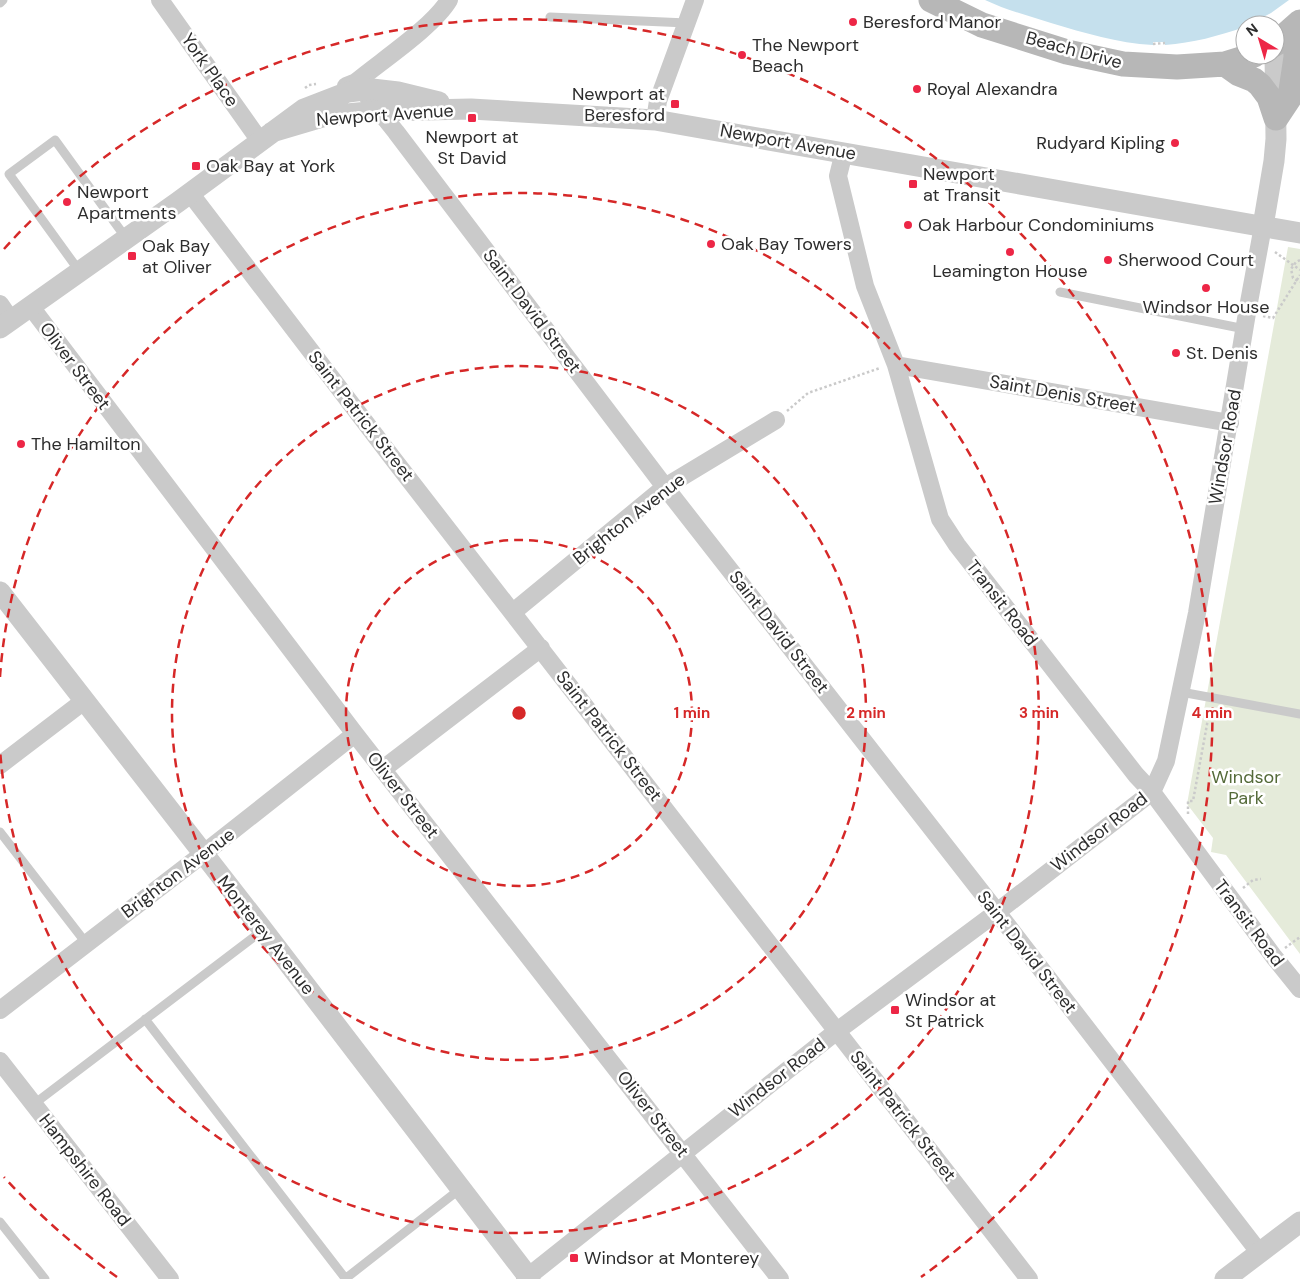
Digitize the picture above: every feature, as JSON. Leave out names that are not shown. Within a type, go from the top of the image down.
[{"type":"main road","name":"Beach Drive","points":[[930,0],[982,25],[1093,59],[1123,64],[1177,67],[1225,64],[1235,61]]},
{"type":"main road","points":[[1276,118],[1290,97],[1298,27]]},
{"type":"main road","points":[[1285,37],[1298,27]]},
{"type":"main road","points":[[1225,64],[1260,85],[1268,97],[1276,118]]},
{"type":"street","name":"York Place","points":[[160,0],[266,136]]},
{"type":"street","points":[[4,317],[31,307],[304,109],[360,86],[431,20],[449,0]]},
{"type":"street","points":[[655,120],[658,101],[695,0]]},
{"type":"street","name":"Windsor Road","points":[[528,1278],[837,1031],[997,912],[1152,792],[1166,761],[1181,692],[1197,613],[1230,423],[1274,161],[1275,65]]},
{"type":"street","points":[[360,86],[398,92],[471,109]]},
{"type":"street","name":"Saint David Street","points":[[360,86],[665,487],[997,912],[1259,1252]]},
{"type":"street","name":"Newport Avenue","points":[[266,136],[326,116],[379,111],[471,109],[655,120],[1300,232]]},
{"type":"street","name":"Transit Road","points":[[844,152],[838,176],[865,286],[896,365],[940,519],[957,545],[1136,775],[1152,792],[1274,958],[1300,989]]},
{"type":"street","name":"Saint Patrick Street","points":[[190,193],[1029,1279]]},
{"type":"street","name":"Oliver Street","points":[[31,307],[355,734],[780,1279]]},
{"type":"street","name":"Saint Denis Street","points":[[896,365],[1230,423]]},
{"type":"street","name":"Brighton Avenue","points":[[513,612],[665,487],[776,420]]},
{"type":"street","name":"Monterey Avenue","points":[[0,592],[263,930],[528,1278]]},
{"type":"street","points":[[383,769],[541,648]]},
{"type":"street","points":[[0,765],[84,701]]},
{"type":"street","name":"Brighton Avenue","points":[[0,1010],[355,734]]},
{"type":"street","name":"Hampshire Road","points":[[0,1061],[170,1279]]},
{"type":"street","points":[[1225,1279],[1300,1222]]},
{"type":"lane","points":[[0,3],[4,0]]},
{"type":"lane","points":[[550,16],[687,23]]},
{"type":"lane","points":[[80,272],[10,174],[55,140],[126,238]]},
{"type":"lane","points":[[1060,292],[1246,321]]},
{"type":"lane","points":[[1181,692],[1300,714]]},
{"type":"lane","points":[[0,832],[86,943]]},
{"type":"lane","points":[[34,1104],[263,930]]},
{"type":"lane","points":[[145,1019],[345,1279],[460,1188]]},
{"type":"lane","points":[[0,1222],[45,1279]]},
{"type":"path","points":[[1153,44],[1165,44]]},
{"type":"path","points":[[1274,251],[1300,270]]},
{"type":"path","points":[[1298,281],[1291,274],[1293,266],[1300,260]]},
{"type":"path","points":[[1246,321],[1273,318],[1300,275]]},
{"type":"path","points":[[776,420],[808,393],[880,368],[896,365]]},
{"type":"path","points":[[1188,816],[1188,801],[1193,801],[1212,698]]},
{"type":"path","points":[[1238,892],[1253,880],[1261,879]]},
{"type":"path","points":[[1292,943],[1300,937]]},
{"type":"green space","name":"Windsor Park","points":[[1288,247],[1300,249],[1300,954],[1226,855],[1211,852],[1213,838],[1187,804]]},
{"type":"water","points":[[985,0],[1289,0],[1267,15],[1235,15],[1235,30],[1195,41],[1165,45],[1165,42],[1153,42],[1153,45],[1114,40],[1001,7]]},
{"type":"place","name":"Beresford Manor","points":[[853,22]]},
{"type":"place","name":"The Newport Beach","points":[[742,55]]},
{"type":"place","name":"Royal Alexandra","points":[[917,89]]},
{"type":"place","name":"Newport at Beresford","points":[[675,104]]},
{"type":"place","name":"Newport at St David","points":[[472,118]]},
{"type":"place","name":"Rudyard Kipling","points":[[1175,143]]},
{"type":"place","name":"Oak Bay at York","points":[[196,166]]},
{"type":"place","name":"Newport at Transit","points":[[913,184]]},
{"type":"place","name":"Newport Apartments","points":[[67,202]]},
{"type":"place","name":"Oak Harbour Condominiums","points":[[908,225]]},
{"type":"place","name":"Oak Bay Towers","points":[[711,244]]},
{"type":"place","name":"Leamington House","points":[[1010,252]]},
{"type":"place","name":"Oak Bay at Oliver","points":[[132,256]]},
{"type":"place","name":"Sherwood Court","points":[[1108,260]]},
{"type":"place","name":"Windsor House","points":[[1206,288]]},
{"type":"place","name":"St. Denis","points":[[1176,353]]},
{"type":"place","name":"The Hamilton","points":[[21,444]]},
{"type":"place","name":"Windsor at St Patrick","points":[[895,1010]]},
{"type":"place","name":"Windsor at Monterey","points":[[574,1258]]}]
